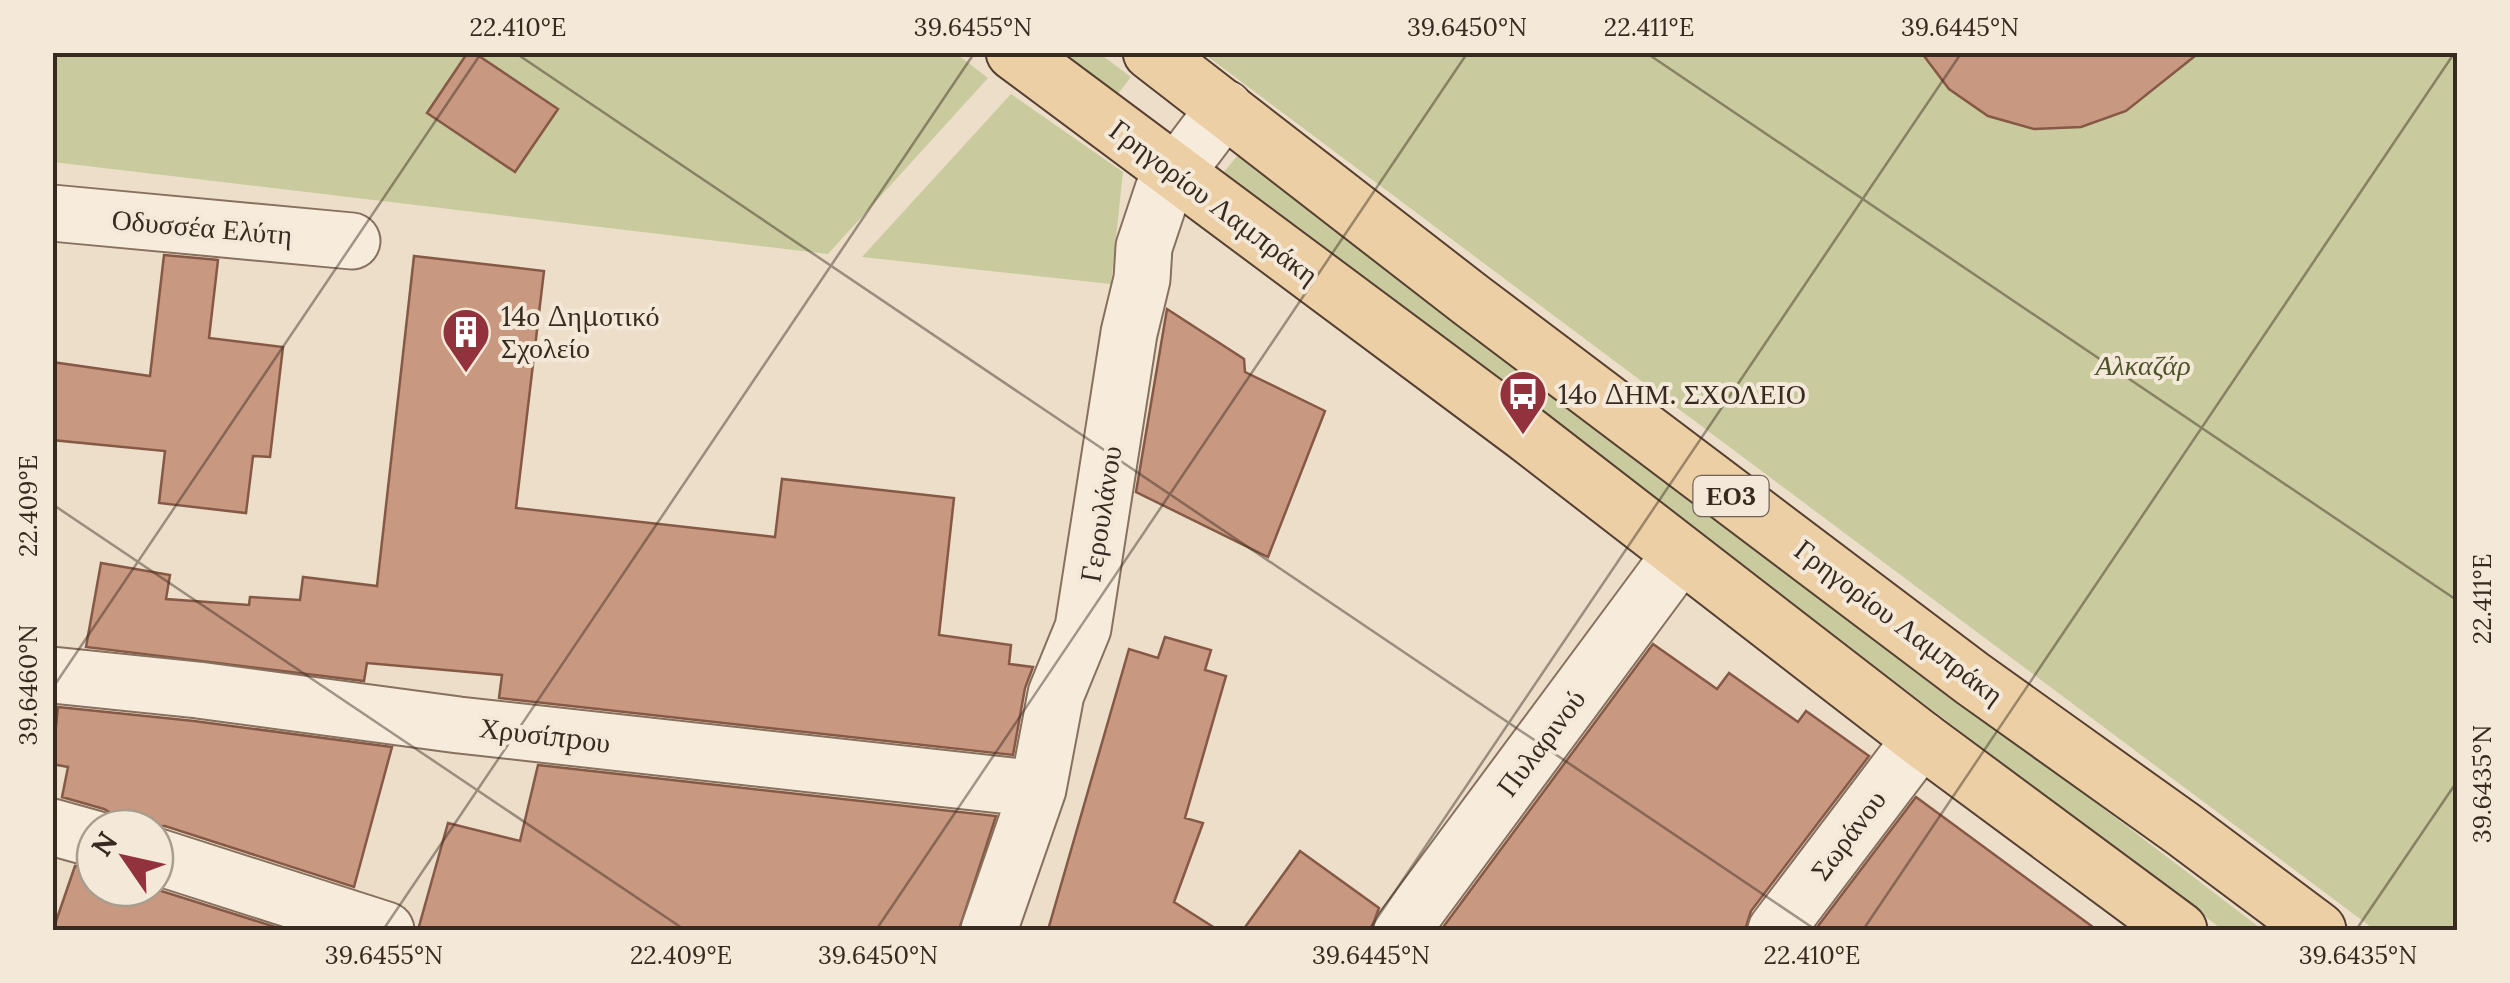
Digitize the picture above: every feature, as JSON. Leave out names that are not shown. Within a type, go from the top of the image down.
[{"type":"main road","name":"Γρηγορίου Λαμπράκη","points":[[1014,52],[1524,432],[1921,739],[2177,930]]},
{"type":"main road","name":"Γρηγορίου Λαμπράκη","points":[[1151,52],[1973,680],[2184,829],[2318,930]]},
{"type":"street","name":"Γερουλάνου","points":[[989,930],[1038,789],[1056,694],[1083,628],[1144,247],[1155,210],[1174,174],[1225,108]]},
{"type":"street","name":"Οδυσσέα Ελύτη","points":[[52,213],[352,241]]},
{"type":"street","name":"Πυλαρινού","points":[[1402,930],[1680,555]]},
{"type":"street","name":"Χρυσίπpου","points":[[52,675],[1038,789]]},
{"type":"street","name":"Σωράνου","points":[[1776,930],[1921,739]]},
{"type":"street","points":[[175,862],[386,930]]},
{"type":"green space","points":[[954,52],[988,78],[828,254],[53,162],[53,53]]},
{"type":"green space","points":[[1061,53],[1099,53],[1131,77],[1117,95]]},
{"type":"green space","name":"Αλκαζάρ","points":[[1203,53],[2457,53],[2457,930],[2375,930]]},
{"type":"green space","points":[[1011,94],[1123,172],[1111,284],[862,257]]},
{"type":"green space","points":[[1238,155],[1554,390],[2263,930],[2223,930],[1223,173]]},
{"type":"building","points":[[468,52],[558,109],[515,172],[427,113]]},
{"type":"building","points":[[1921,52],[2200,52],[2126,111],[2081,127],[2034,129],[1988,116],[1949,89]]},
{"type":"building","points":[[164,255],[218,260],[209,338],[283,347],[270,457],[253,456],[246,513],[159,503],[165,451],[52,440],[52,362],[150,376]]},
{"type":"building","points":[[414,256],[544,271],[516,508],[775,537],[782,479],[954,498],[939,635],[1011,645],[1009,664],[1033,667],[1025,688],[1013,755],[499,698],[502,675],[367,663],[364,681],[86,647],[101,563],[170,575],[166,599],[249,605],[250,597],[300,600],[303,577],[377,586]]},
{"type":"building","points":[[1167,309],[1244,359],[1245,372],[1325,411],[1268,557],[1136,492]]},
{"type":"building","points":[[1165,637],[1211,650],[1205,670],[1226,676],[1185,818],[1203,823],[1174,902],[1218,930],[1048,930],[1129,649],[1158,658]]},
{"type":"building","points":[[1653,644],[1717,689],[1729,673],[1798,722],[1806,711],[1869,756],[1751,911],[1745,930],[1441,930]]},
{"type":"building","points":[[58,707],[392,747],[354,887],[175,829],[175,808],[100,808],[62,797],[68,767],[52,764]]},
{"type":"building","points":[[538,765],[996,816],[959,930],[418,930],[448,823],[520,841]]},
{"type":"building","points":[[1916,797],[2097,930],[1815,930]]},
{"type":"building","points":[[1300,851],[1379,908],[1371,930],[1243,930]]},
{"type":"building","points":[[75,866],[75,908],[175,908],[175,895],[285,930],[53,930]]},
{"type":"place","name":"14ο Δημοτικό Σχολείο","points":[[466,374]]},
{"type":"place","name":"14ο ΔΗΜ. ΣΧΟΛΕΙΟ","points":[[1523,436]]}]
